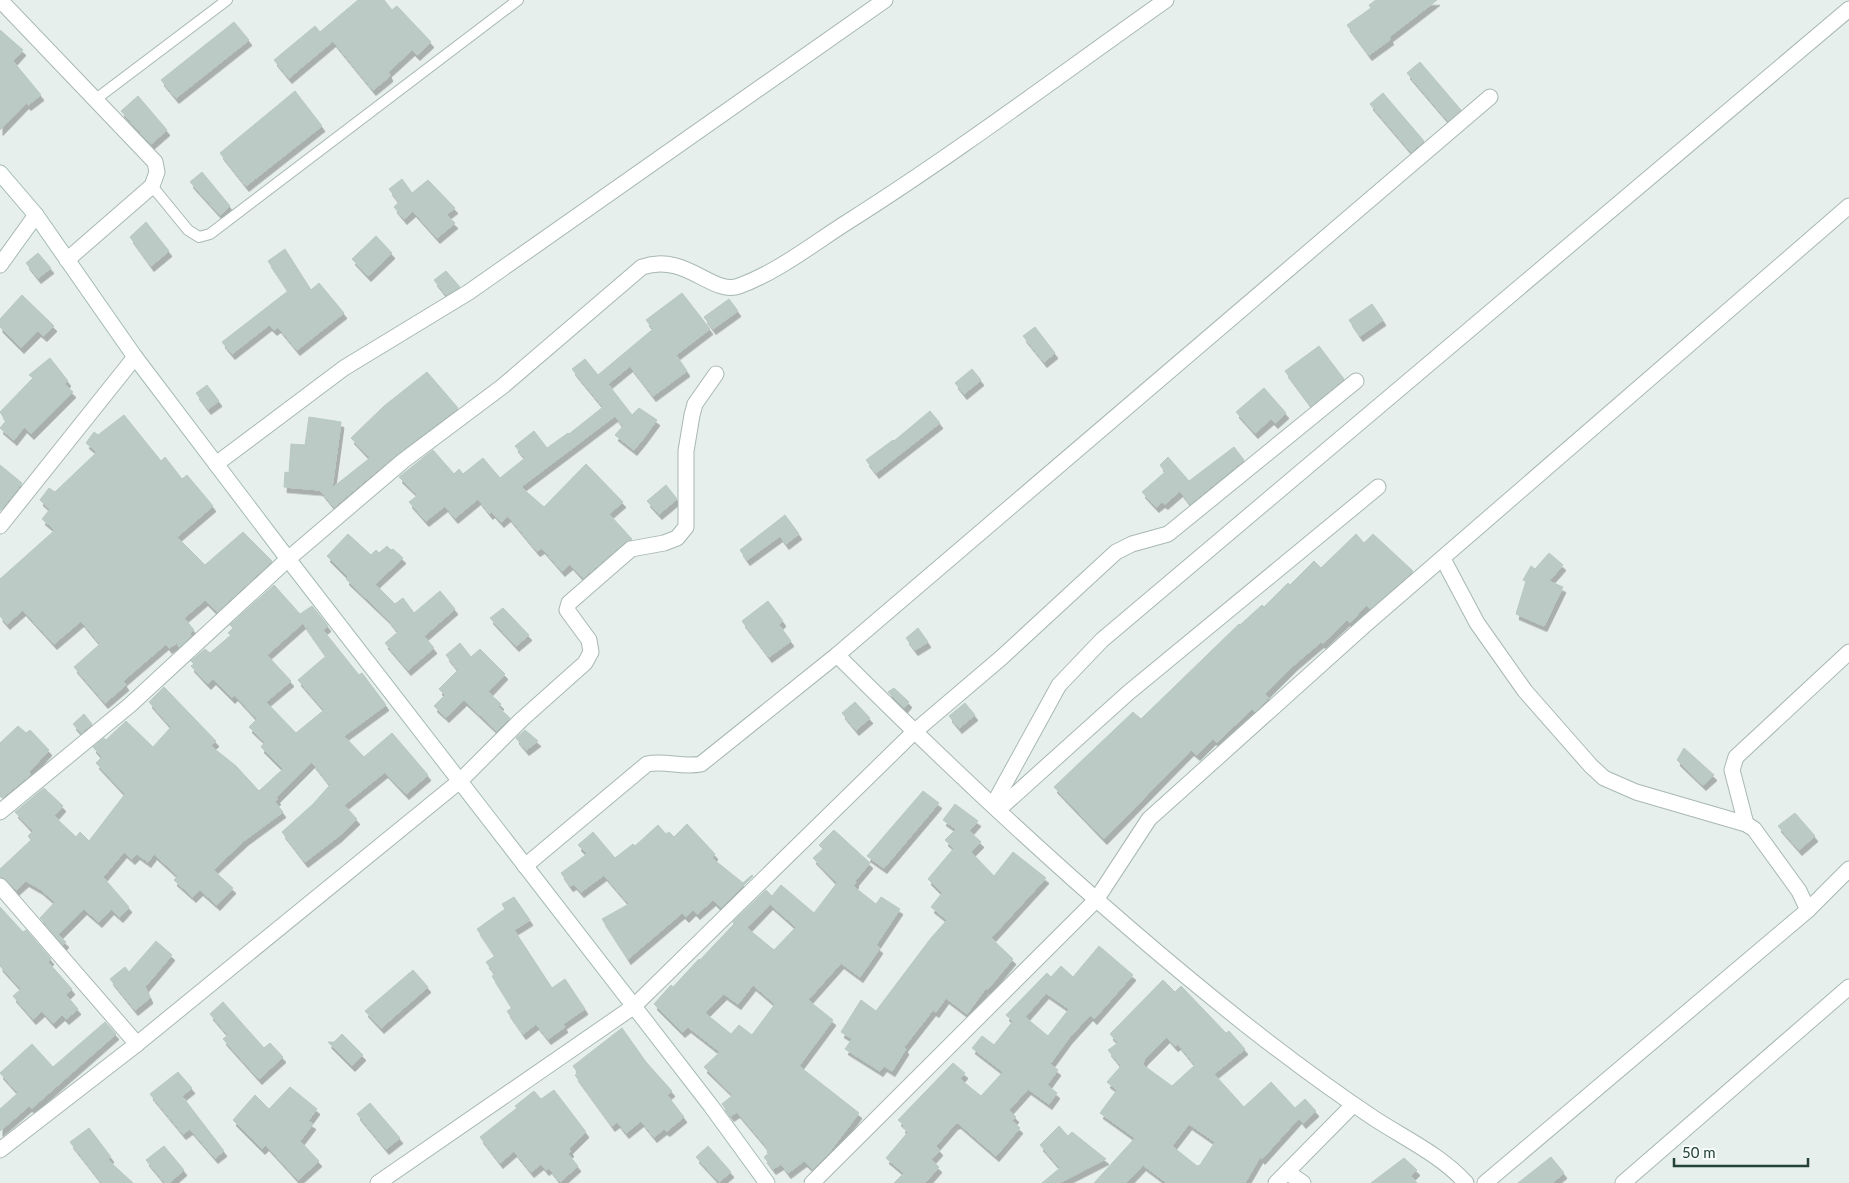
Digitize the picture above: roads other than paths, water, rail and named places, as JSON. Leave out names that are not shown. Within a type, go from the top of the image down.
[{"type":"street","points":[[0,0],[155,162],[157,172],[152,186],[67,260]]},
{"type":"street","points":[[216,464],[344,368],[469,292],[885,0]]},
{"type":"street","points":[[0,812],[130,705],[288,559],[403,461],[503,386],[642,267],[656,262],[674,264],[714,284],[736,288],[768,273],[886,198],[1166,0]]},
{"type":"street","points":[[995,807],[1059,686],[1102,640],[1849,9]]},
{"type":"street","points":[[526,866],[647,764],[656,762],[687,767],[701,764],[837,655],[1490,98]]},
{"type":"street","points":[[0,173],[36,215],[135,356],[288,559],[461,780],[633,1007],[711,1106],[767,1183]]},
{"type":"street","points":[[812,1183],[1096,900],[1149,819],[1365,625],[1849,206]]},
{"type":"street","points":[[0,265],[36,215]]},
{"type":"street","points":[[0,526],[135,356]]},
{"type":"street","points":[[0,1150],[136,1044],[461,780],[521,720],[585,663],[591,652],[589,640],[567,610],[568,603],[631,549],[677,538],[686,527],[686,451],[692,415],[695,404],[716,374]]},
{"type":"street","points":[[378,1183],[633,1007],[914,732],[1001,658],[1116,552],[1132,544],[1168,534],[1356,381]]},
{"type":"street","points":[[995,807],[1128,693],[1378,487]]},
{"type":"street","points":[[1443,559],[1477,624],[1525,691],[1604,778],[1636,792],[1746,824],[1754,829],[1798,892],[1808,910]]},
{"type":"street","points":[[1746,824],[1732,770],[1736,757],[1849,652]]},
{"type":"street","points":[[837,655],[914,732],[1096,900],[1243,1022],[1353,1104],[1440,1160],[1456,1172],[1466,1183]]},
{"type":"street","points":[[1485,1183],[1808,910],[1849,870]]},
{"type":"street","points":[[0,886],[136,1044]]},
{"type":"street","points":[[1623,1183],[1849,987]]},
{"type":"street","points":[[1276,1183],[1353,1104]]},
{"type":"street","points":[[1287,1172],[1303,1183]]},
{"type":"lane","points":[[96,99],[227,0]]},
{"type":"lane","points":[[152,186],[188,230],[200,237],[210,234],[518,0]]}]
